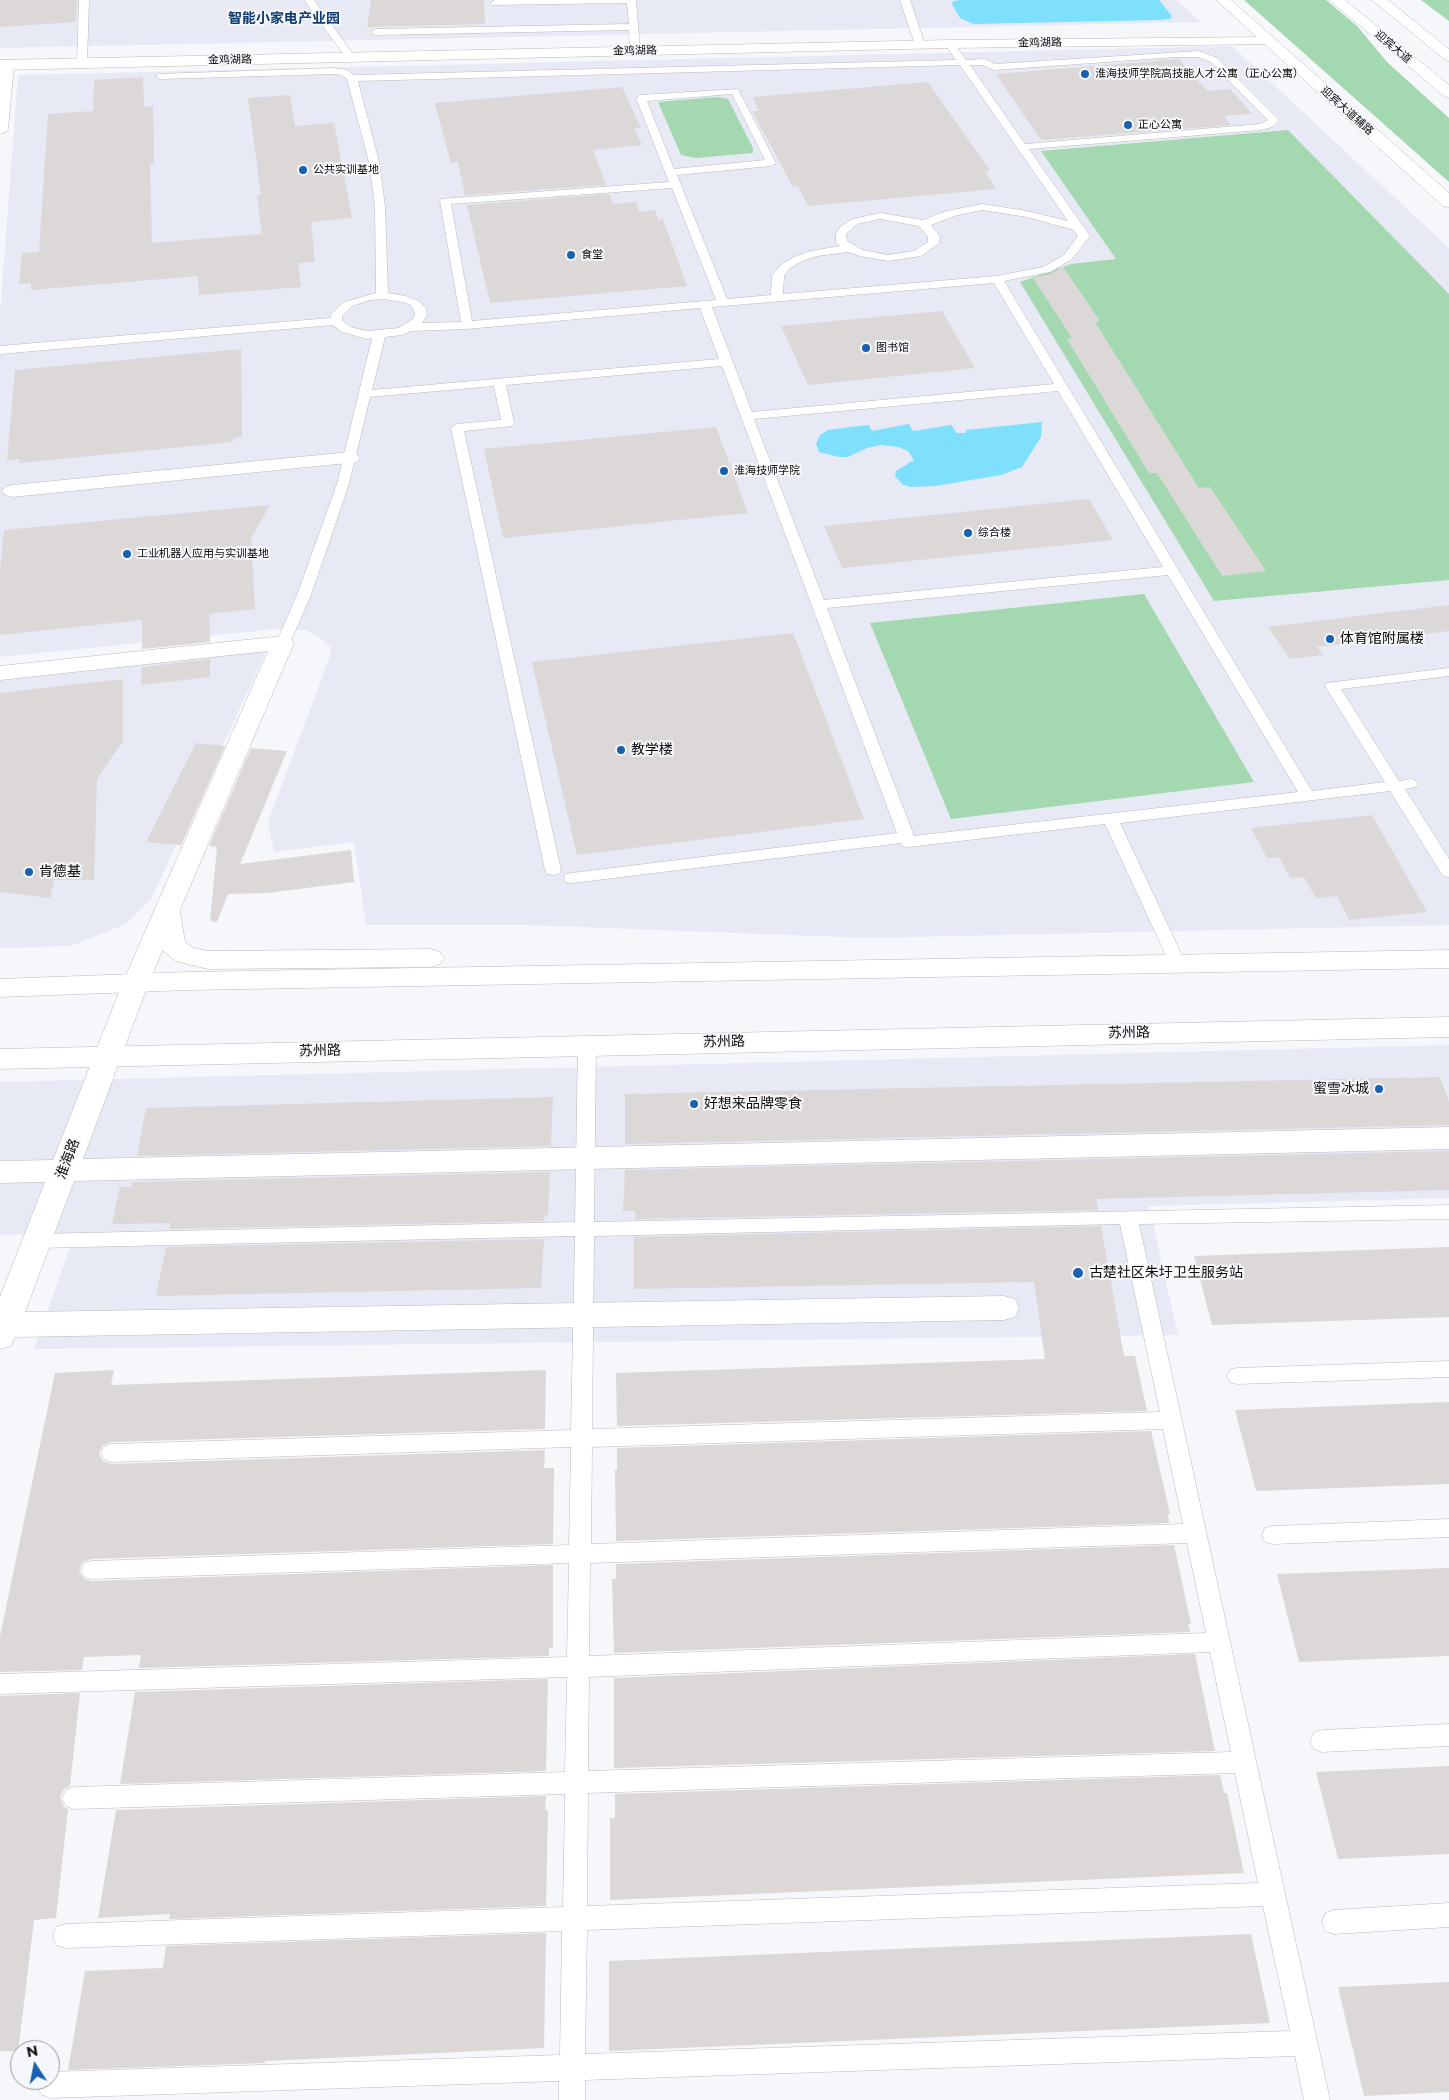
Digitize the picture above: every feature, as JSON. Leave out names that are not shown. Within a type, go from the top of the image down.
[{"type":"main road","name":"迎宾大道辅路","points":[[1223,0],[1449,202]]},
{"type":"main road","name":"迎宾大道","points":[[1336,0],[1449,93]]},
{"type":"main road","points":[[1379,0],[1449,56]]},
{"type":"main road","points":[[1399,0],[1449,39]]},
{"type":"main road","points":[[1372,29],[1396,68],[1423,91]]},
{"type":"main road","name":"金鸡湖路","points":[[3,65],[950,44],[1270,41]]},
{"type":"main road","points":[[0,129],[3,65]]},
{"type":"main road","points":[[12,491],[350,458]]},
{"type":"main road","points":[[0,673],[283,643]]},
{"type":"main road","name":"淮海路","points":[[2,1331],[136,982],[283,643]]},
{"type":"main road","points":[[167,911],[173,946],[185,956],[208,960],[545,956],[727,972]]},
{"type":"main road","points":[[0,988],[136,982],[1449,959]]},
{"type":"main road","name":"苏州路","points":[[0,1059],[108,1055],[1449,1027]]},
{"type":"main road","points":[[0,1172],[1449,1138]]},
{"type":"main road","points":[[2,1331],[583,1316],[1004,1308]]},
{"type":"lane","points":[[82,63],[84,0]]},
{"type":"lane","points":[[309,0],[350,57]]},
{"type":"lane","points":[[374,32],[494,13],[631,0],[636,51]]},
{"type":"lane","points":[[905,0],[920,45]]},
{"type":"lane","points":[[494,13],[634,26]]},
{"type":"lane","points":[[411,327],[422,315],[415,303],[406,299],[382,296],[369,297],[348,304],[336,315],[336,321],[340,326],[356,334],[379,335],[391,334],[411,327],[467,325],[997,279],[1046,270],[1068,257],[1084,236],[950,44]]},
{"type":"lane","points":[[160,76],[334,71],[344,72],[352,78],[984,62],[994,67],[1199,54],[1214,60],[1274,120],[1268,125],[1261,127],[1022,147]]},
{"type":"lane","points":[[352,78],[374,162],[380,206],[382,296]]},
{"type":"lane","points":[[671,172],[771,163],[735,91],[641,98],[724,303]]},
{"type":"lane","points":[[467,325],[445,201],[676,185]]},
{"type":"lane","points":[[923,224],[951,213],[982,208],[1027,214],[1077,227]]},
{"type":"lane","points":[[896,217],[923,224],[934,236],[933,243],[917,254],[888,258],[867,255],[849,248],[842,242],[841,234],[844,228],[865,218],[896,217]]},
{"type":"lane","points":[[777,298],[778,276],[785,267],[798,259],[815,253],[849,248]]},
{"type":"lane","points":[[997,279],[1308,796]]},
{"type":"lane","points":[[705,305],[908,842],[1411,784]]},
{"type":"lane","points":[[0,350],[336,321]]},
{"type":"lane","points":[[283,643],[304,595],[344,484],[379,335]]},
{"type":"lane","points":[[366,394],[727,362]]},
{"type":"lane","points":[[498,383],[508,423],[457,428],[553,870]]},
{"type":"lane","points":[[748,416],[1062,387]]},
{"type":"lane","points":[[819,606],[1173,570]]},
{"type":"lane","points":[[1449,672],[1332,686],[1449,872]]},
{"type":"lane","points":[[1110,819],[1178,964]]},
{"type":"lane","points":[[572,878],[906,837]]},
{"type":"lane","points":[[572,2100],[587,1045]]},
{"type":"lane","points":[[37,1241],[1449,1212]]},
{"type":"lane","points":[[1128,1218],[1317,2100]]},
{"type":"lane","points":[[1238,1376],[1449,1369]]},
{"type":"lane","points":[[111,1452],[1172,1420]]},
{"type":"lane","points":[[1273,1535],[1449,1528]]},
{"type":"lane","points":[[92,1570],[1196,1533]]},
{"type":"lane","points":[[0,1684],[578,1667],[1219,1642]]},
{"type":"lane","points":[[1322,1741],[1449,1735]]},
{"type":"lane","points":[[74,1798],[1245,1762]]},
{"type":"lane","points":[[65,1936],[1273,1894]]},
{"type":"lane","points":[[1334,1922],[1449,1915]]},
{"type":"lane","points":[[60,2085],[1305,2043]]},
{"type":"shaded area","points":[[0,0],[1177,0],[1201,22],[0,48]]},
{"type":"shaded area","name":"淮海技师学院","points":[[1232,46],[1449,248],[1449,925],[868,938],[526,925],[366,925],[354,842],[274,852],[268,822],[330,656],[331,647],[318,636],[305,630],[277,629],[0,657],[0,313],[18,75]]},
{"type":"shaded area","points":[[267,650],[151,899],[126,924],[71,946],[0,948],[0,680]]},
{"type":"shaded area","points":[[1449,1045],[1449,1198],[1149,1206],[1178,1335],[34,1349],[75,1233],[0,1235],[0,1082]]},
{"type":"green space","points":[[1244,0],[1326,0],[1357,26],[1388,63],[1449,118],[1449,182]]},
{"type":"green space","points":[[1421,0],[1449,0],[1449,21]]},
{"type":"green space","points":[[717,97],[728,99],[753,148],[753,153],[696,158],[681,155],[658,102]]},
{"type":"green space","points":[[1288,130],[1449,294],[1449,580],[1214,601],[1020,282],[1071,264],[1116,259],[1041,151]]},
{"type":"green space","points":[[1144,594],[1254,782],[951,819],[870,623]]},
{"type":"water","points":[[959,0],[1159,0],[1172,16],[1170,19],[1159,20],[973,24],[960,18],[952,4],[952,2]]},
{"type":"water","points":[[1042,422],[1041,437],[1022,467],[1001,475],[935,486],[911,487],[903,485],[895,476],[896,471],[914,460],[908,451],[898,447],[881,445],[867,448],[848,457],[839,457],[819,452],[816,444],[820,435],[828,430],[869,425],[872,431],[909,424],[913,431],[951,425],[957,433],[966,433],[966,430]]},
{"type":"building","points":[[0,0],[77,0],[76,22],[0,27]]},
{"type":"building","points":[[371,0],[484,0],[485,24],[367,27]]},
{"type":"building","points":[[1179,59],[1207,91],[1230,89],[1252,114],[1224,116],[1231,125],[1041,140],[996,74]]},
{"type":"building","points":[[143,77],[144,107],[153,106],[154,164],[150,164],[152,243],[262,234],[257,195],[261,195],[248,98],[290,95],[295,126],[334,123],[352,218],[311,222],[315,262],[298,263],[301,287],[199,295],[198,276],[31,290],[31,283],[19,284],[22,253],[39,252],[48,114],[93,111],[94,80]]},
{"type":"building","points":[[928,82],[990,171],[985,171],[996,189],[808,206],[798,186],[793,187],[752,111],[759,111],[752,97]]},
{"type":"building","points":[[622,87],[641,128],[634,128],[642,145],[593,150],[606,185],[465,195],[458,162],[451,163],[435,103]]},
{"type":"building","name":"食堂","points":[[609,194],[613,204],[636,202],[639,212],[655,210],[658,220],[663,219],[687,286],[490,303],[467,205]]},
{"type":"building","points":[[1063,267],[1100,321],[1095,322],[1199,488],[1210,487],[1266,571],[1222,576],[1157,473],[1149,473],[1067,339],[1072,338],[1033,278],[1050,274]]},
{"type":"building","name":"图书馆","points":[[942,311],[975,368],[808,385],[781,326]]},
{"type":"building","points":[[241,349],[242,437],[233,438],[233,442],[19,463],[19,459],[7,460],[15,370]]},
{"type":"building","points":[[716,427],[748,513],[503,538],[484,449]]},
{"type":"building","name":"综合楼","points":[[1089,499],[1113,540],[842,568],[824,526]]},
{"type":"building","name":"工业机器人应用与实训基地","points":[[270,505],[251,538],[255,609],[209,614],[210,642],[142,649],[142,620],[0,635],[0,571],[4,530]]},
{"type":"building","name":"体育馆附属楼","points":[[1449,605],[1449,631],[1317,647],[1323,655],[1290,659],[1268,627]]},
{"type":"building","name":"教学楼","points":[[793,633],[864,819],[577,855],[532,662]]},
{"type":"building","points":[[210,659],[210,677],[141,685],[142,667]]},
{"type":"building","points":[[123,679],[123,741],[97,779],[94,880],[54,880],[50,898],[0,892],[0,693]]},
{"type":"building","points":[[196,743],[225,746],[181,845],[146,842]]},
{"type":"building","points":[[251,748],[287,751],[240,864],[351,850],[354,882],[267,893],[228,894],[217,922],[210,921],[217,847],[209,846]]},
{"type":"building","points":[[1372,815],[1427,912],[1349,920],[1337,896],[1316,898],[1304,877],[1290,878],[1279,857],[1267,858],[1251,828]]},
{"type":"building","points":[[1440,1077],[1449,1102],[1449,1125],[625,1144],[625,1094]]},
{"type":"building","points":[[553,1097],[551,1146],[137,1156],[146,1108]]},
{"type":"building","points":[[1449,1151],[1449,1190],[1096,1199],[1098,1210],[635,1219],[635,1211],[623,1211],[625,1170]]},
{"type":"building","points":[[550,1172],[548,1215],[545,1215],[544,1221],[169,1229],[171,1223],[112,1224],[120,1187],[131,1187],[132,1182]]},
{"type":"building","points":[[1101,1226],[1124,1356],[1135,1356],[1147,1411],[617,1426],[616,1373],[1045,1359],[1034,1282],[634,1289],[634,1237]]},
{"type":"building","points":[[544,1239],[541,1288],[156,1296],[166,1247]]},
{"type":"building","points":[[1449,1247],[1449,1317],[1212,1325],[1194,1256]]},
{"type":"building","points":[[114,1370],[111,1385],[546,1370],[545,1429],[111,1442],[102,1446],[99,1454],[103,1461],[111,1464],[545,1450],[544,1468],[554,1468],[553,1544],[92,1559],[82,1562],[79,1571],[84,1579],[92,1581],[553,1565],[553,1648],[549,1648],[549,1656],[139,1668],[141,1655],[84,1657],[82,1670],[0,1672],[0,1636],[55,1373]]},
{"type":"building","points":[[1449,1402],[1449,1484],[1256,1491],[1235,1410]]},
{"type":"building","points":[[1151,1431],[1170,1514],[1168,1514],[1169,1523],[616,1541],[615,1470],[617,1470],[617,1448]]},
{"type":"building","points":[[1174,1545],[1191,1624],[1188,1624],[1190,1632],[614,1653],[612,1579],[616,1579],[616,1564]]},
{"type":"building","points":[[1449,1568],[1449,1656],[1299,1662],[1277,1574]]},
{"type":"building","points":[[1195,1654],[1215,1751],[614,1768],[614,1678]]},
{"type":"building","points":[[548,1679],[546,1771],[120,1784],[135,1692]]},
{"type":"building","points":[[80,1693],[70,1786],[64,1789],[60,1797],[64,1807],[68,1809],[56,1918],[34,1920],[19,2040],[10,2040],[10,2052],[0,2051],[0,1696]]},
{"type":"building","points":[[1449,1766],[1449,1854],[1338,1859],[1316,1772]]},
{"type":"building","points":[[1220,1775],[1224,1793],[1227,1793],[1244,1873],[610,1900],[610,1818],[615,1818],[615,1794]]},
{"type":"building","points":[[546,1796],[545,1810],[548,1810],[546,1906],[169,1919],[170,1914],[98,1918],[116,1810]]},
{"type":"building","points":[[546,1933],[544,2048],[265,2061],[265,2063],[68,2070],[85,1971],[163,1968],[166,1946]]},
{"type":"building","points":[[1251,1934],[1270,2023],[609,2051],[609,1961]]},
{"type":"building","points":[[1449,1982],[1449,2092],[1364,2096],[1338,1987]]},
{"type":"place","name":"淮海技师学院高技能人才公寓（正心公寓）","points":[[1085,74]]},
{"type":"place","name":"正心公寓","points":[[1128,125]]},
{"type":"place","name":"公共实训基地","points":[[303,170]]},
{"type":"place","name":"食堂","points":[[571,255]]},
{"type":"place","name":"图书馆","points":[[866,348]]},
{"type":"place","name":"淮海技师学院","points":[[724,471]]},
{"type":"place","name":"综合楼","points":[[968,533]]},
{"type":"place","name":"工业机器人应用与实训基地","points":[[127,554]]},
{"type":"place","name":"体育馆附属楼","points":[[1330,639]]},
{"type":"place","name":"教学楼","points":[[621,750]]},
{"type":"place","name":"肯德基","points":[[29,872]]},
{"type":"place","name":"蜜雪冰城","points":[[1379,1089]]},
{"type":"place","name":"好想来品牌零食","points":[[694,1104]]},
{"type":"place","name":"古楚社区朱圩卫生服务站","points":[[1078,1273]]},
{"type":"district","name":"智能小家电产业园","points":[[284,19]]}]
